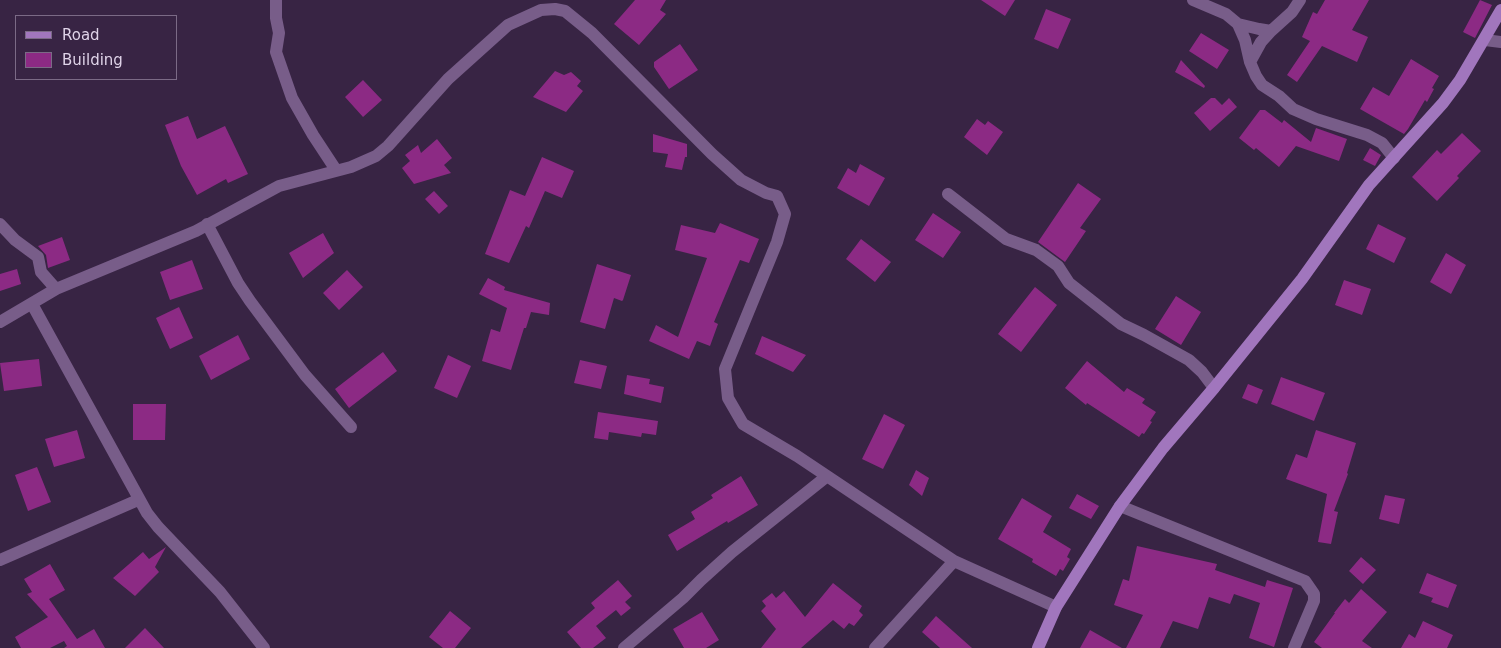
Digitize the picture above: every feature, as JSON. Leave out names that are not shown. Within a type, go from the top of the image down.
[{"type":"street","points":[[276,0],[276,18],[279,33],[276,52],[292,98],[336,170]]},
{"type":"street","points":[[1193,0],[1226,14],[1238,24],[1271,30]]},
{"type":"street","points":[[1250,62],[1261,42],[1271,30],[1292,12],[1300,0]]},
{"type":"street","points":[[0,322],[56,289],[196,231],[279,186],[351,167],[376,156],[448,79],[508,25],[541,10],[555,9],[565,11],[592,33],[705,147],[741,180],[766,193],[777,196],[785,214],[778,242],[724,369],[728,398],[743,424],[826,476],[954,561],[1056,607]]},
{"type":"street","points":[[1038,648],[1056,607],[1120,506],[1163,448],[1302,279],[1369,185],[1443,103],[1485,40],[1501,10]]},
{"type":"street","points":[[1238,24],[1245,40],[1250,62],[1262,85],[1279,96],[1293,109],[1316,119],[1367,135],[1382,143],[1394,158]]},
{"type":"street","points":[[1485,40],[1501,42]]},
{"type":"street","points":[[948,194],[1006,239],[1036,250],[1058,266],[1069,283],[1121,324],[1189,360],[1202,372],[1214,388]]},
{"type":"street","points":[[0,224],[15,240],[38,257],[41,272],[56,289]]},
{"type":"street","points":[[207,224],[250,302],[305,375],[351,427]]},
{"type":"street","points":[[32,304],[125,472],[138,500],[158,527],[220,592],[264,648]]},
{"type":"street","points":[[624,648],[740,546],[826,476]]},
{"type":"street","points":[[0,560],[138,500]]},
{"type":"street","points":[[1120,506],[1305,581],[1314,594],[1314,601],[1294,648]]},
{"type":"street","points":[[875,648],[954,561]]},
{"type":"building","points":[[635,0],[666,0],[660,10],[666,14],[639,45],[614,24]]},
{"type":"building","points":[[981,0],[1015,0],[1005,16]]},
{"type":"building","points":[[1325,0],[1369,0],[1352,30],[1368,37],[1357,62],[1322,46],[1297,82],[1287,75],[1310,41],[1302,37],[1313,12],[1317,14]]},
{"type":"building","points":[[1480,0],[1492,5],[1475,38],[1463,32]]},
{"type":"building","points":[[1046,9],[1071,19],[1058,49],[1034,39]]},
{"type":"building","points":[[1201,33],[1229,50],[1217,69],[1189,51]]},
{"type":"building","points":[[680,44],[698,70],[669,89],[654,67],[654,62]]},
{"type":"building","points":[[1411,59],[1439,76],[1427,102],[1425,100],[1404,134],[1360,109],[1373,87],[1389,96]]},
{"type":"building","points":[[1181,60],[1205,86],[1204,88],[1175,72]]},
{"type":"building","points":[[555,71],[564,75],[571,72],[581,81],[577,86],[583,91],[566,112],[533,97]]},
{"type":"building","points":[[363,80],[382,100],[363,117],[345,97]]},
{"type":"building","points":[[1211,98],[1215,98],[1222,105],[1229,98],[1237,107],[1210,131],[1194,113]]},
{"type":"building","points":[[1260,110],[1265,110],[1282,123],[1284,120],[1311,142],[1316,128],[1347,139],[1339,161],[1296,146],[1279,167],[1256,148],[1254,150],[1239,138]]},
{"type":"building","points":[[188,116],[197,139],[225,126],[248,174],[228,183],[226,179],[197,195],[181,166],[165,125]]},
{"type":"building","points":[[977,119],[985,125],[988,121],[1003,132],[987,155],[964,137]]},
{"type":"building","points":[[1462,133],[1481,151],[1457,176],[1459,178],[1437,201],[1412,177],[1437,150],[1441,154]]},
{"type":"building","points":[[653,134],[687,144],[687,157],[685,157],[682,170],[665,167],[668,154],[653,152]]},
{"type":"building","points":[[437,139],[452,158],[444,165],[451,173],[414,184],[402,168],[410,161],[405,155],[418,145],[421,153]]},
{"type":"building","points":[[1370,148],[1381,155],[1375,166],[1363,160]]},
{"type":"building","points":[[542,157],[574,171],[562,198],[545,191],[529,228],[526,226],[509,263],[485,254],[510,190],[525,196]]},
{"type":"building","points":[[860,164],[885,178],[869,206],[837,188],[848,168],[856,173]]},
{"type":"building","points":[[1078,183],[1101,199],[1080,228],[1086,231],[1065,262],[1038,242]]},
{"type":"building","points":[[434,191],[448,206],[439,214],[425,199]]},
{"type":"building","points":[[933,213],[961,232],[943,258],[915,240]]},
{"type":"building","points":[[720,223],[759,239],[749,263],[740,260],[714,322],[718,324],[710,346],[697,341],[689,359],[649,341],[656,325],[678,337],[707,258],[675,250],[681,225],[715,233]]},
{"type":"building","points":[[1378,224],[1406,238],[1394,263],[1366,249]]},
{"type":"building","points":[[323,233],[334,253],[303,278],[289,253]]},
{"type":"building","points":[[62,237],[70,260],[48,268],[46,255],[38,246]]},
{"type":"building","points":[[861,239],[891,262],[875,282],[846,259]]},
{"type":"building","points":[[1446,253],[1466,265],[1451,294],[1430,282]]},
{"type":"building","points":[[192,260],[203,289],[170,300],[160,272]]},
{"type":"building","points":[[597,264],[631,275],[623,300],[614,298],[605,329],[580,322]]},
{"type":"building","points":[[17,269],[21,284],[0,291],[0,274]]},
{"type":"building","points":[[347,270],[363,287],[339,310],[323,293]]},
{"type":"building","points":[[488,278],[505,287],[504,290],[550,303],[549,315],[531,312],[511,370],[482,361],[491,329],[500,332],[507,308],[479,294]]},
{"type":"building","points":[[1344,280],[1371,289],[1362,315],[1335,305]]},
{"type":"building","points":[[1035,287],[1057,305],[1021,352],[998,334]]},
{"type":"building","points":[[1176,296],[1201,312],[1181,345],[1155,329]]},
{"type":"building","points":[[179,307],[193,338],[170,349],[156,318]]},
{"type":"building","points":[[238,335],[250,359],[211,380],[199,356]]},
{"type":"building","points":[[762,336],[806,355],[793,372],[755,354]]},
{"type":"building","points":[[383,352],[397,371],[349,408],[335,389]]},
{"type":"building","points":[[448,355],[471,366],[457,398],[434,388]]},
{"type":"building","points":[[39,359],[42,386],[4,391],[0,363]]},
{"type":"building","points":[[580,360],[607,366],[601,389],[574,383]]},
{"type":"building","points":[[1087,361],[1124,392],[1127,388],[1145,399],[1142,403],[1156,412],[1144,434],[1142,433],[1139,437],[1087,403],[1086,405],[1065,388]]},
{"type":"building","points":[[627,375],[650,379],[649,384],[664,387],[661,403],[624,394]]},
{"type":"building","points":[[1281,377],[1325,393],[1314,421],[1271,404]]},
{"type":"building","points":[[1248,384],[1263,390],[1257,404],[1242,398]]},
{"type":"building","points":[[133,404],[166,404],[165,440],[133,440]]},
{"type":"building","points":[[598,412],[658,421],[656,435],[642,433],[641,437],[609,432],[608,440],[594,438]]},
{"type":"building","points":[[884,414],[905,425],[883,469],[862,459]]},
{"type":"building","points":[[77,430],[85,458],[54,467],[45,439]]},
{"type":"building","points":[[1316,430],[1356,443],[1348,474],[1334,511],[1338,512],[1331,544],[1318,542],[1327,494],[1286,479],[1296,454],[1307,458]]},
{"type":"building","points":[[37,467],[51,502],[28,511],[15,475]]},
{"type":"building","points":[[916,470],[929,478],[922,496],[909,485]]},
{"type":"building","points":[[741,476],[758,505],[677,551],[668,535],[695,519],[691,512],[713,498],[711,495]]},
{"type":"building","points":[[1077,494],[1099,506],[1091,519],[1069,508]]},
{"type":"building","points":[[1385,495],[1405,499],[1399,524],[1379,519]]},
{"type":"building","points":[[1022,498],[1052,516],[1043,532],[1071,549],[1067,557],[1070,559],[1063,571],[1060,569],[1056,576],[1032,562],[1033,559],[998,539]]},
{"type":"building","points":[[1137,546],[1217,564],[1215,570],[1265,587],[1267,580],[1293,588],[1274,647],[1249,638],[1260,603],[1234,594],[1230,604],[1209,597],[1198,629],[1173,621],[1160,648],[1126,648],[1143,615],[1114,605],[1123,579],[1129,581]]},
{"type":"building","points":[[166,547],[155,567],[159,572],[135,596],[113,578],[143,552],[149,559]]},
{"type":"building","points":[[1361,557],[1376,570],[1363,584],[1349,571]]},
{"type":"building","points":[[50,564],[65,590],[49,599],[77,639],[94,629],[105,648],[64,648],[67,646],[64,641],[50,648],[21,648],[15,637],[48,617],[27,594],[32,592],[24,579]]},
{"type":"building","points":[[1427,573],[1457,585],[1448,608],[1431,602],[1433,598],[1419,593]]},
{"type":"building","points":[[618,580],[632,596],[625,602],[631,608],[621,616],[616,610],[596,626],[606,638],[593,648],[581,648],[567,632],[595,608],[591,603]]},
{"type":"building","points":[[833,583],[862,606],[859,611],[863,615],[854,626],[849,623],[844,629],[833,620],[801,648],[761,648],[776,629],[761,611],[766,606],[762,601],[772,593],[776,598],[784,591],[805,617]]},
{"type":"building","points":[[1361,589],[1387,612],[1362,641],[1372,648],[1322,648],[1314,642],[1345,599],[1349,603]]},
{"type":"building","points":[[450,611],[471,628],[455,648],[443,648],[429,637]]},
{"type":"building","points":[[702,612],[719,640],[706,648],[684,648],[673,629]]},
{"type":"building","points":[[936,616],[972,648],[940,648],[922,632]]},
{"type":"building","points":[[1423,621],[1453,635],[1447,648],[1401,648],[1409,634],[1415,638]]},
{"type":"building","points":[[145,628],[164,648],[125,648]]},
{"type":"building","points":[[1090,630],[1122,648],[1080,648]]}]
